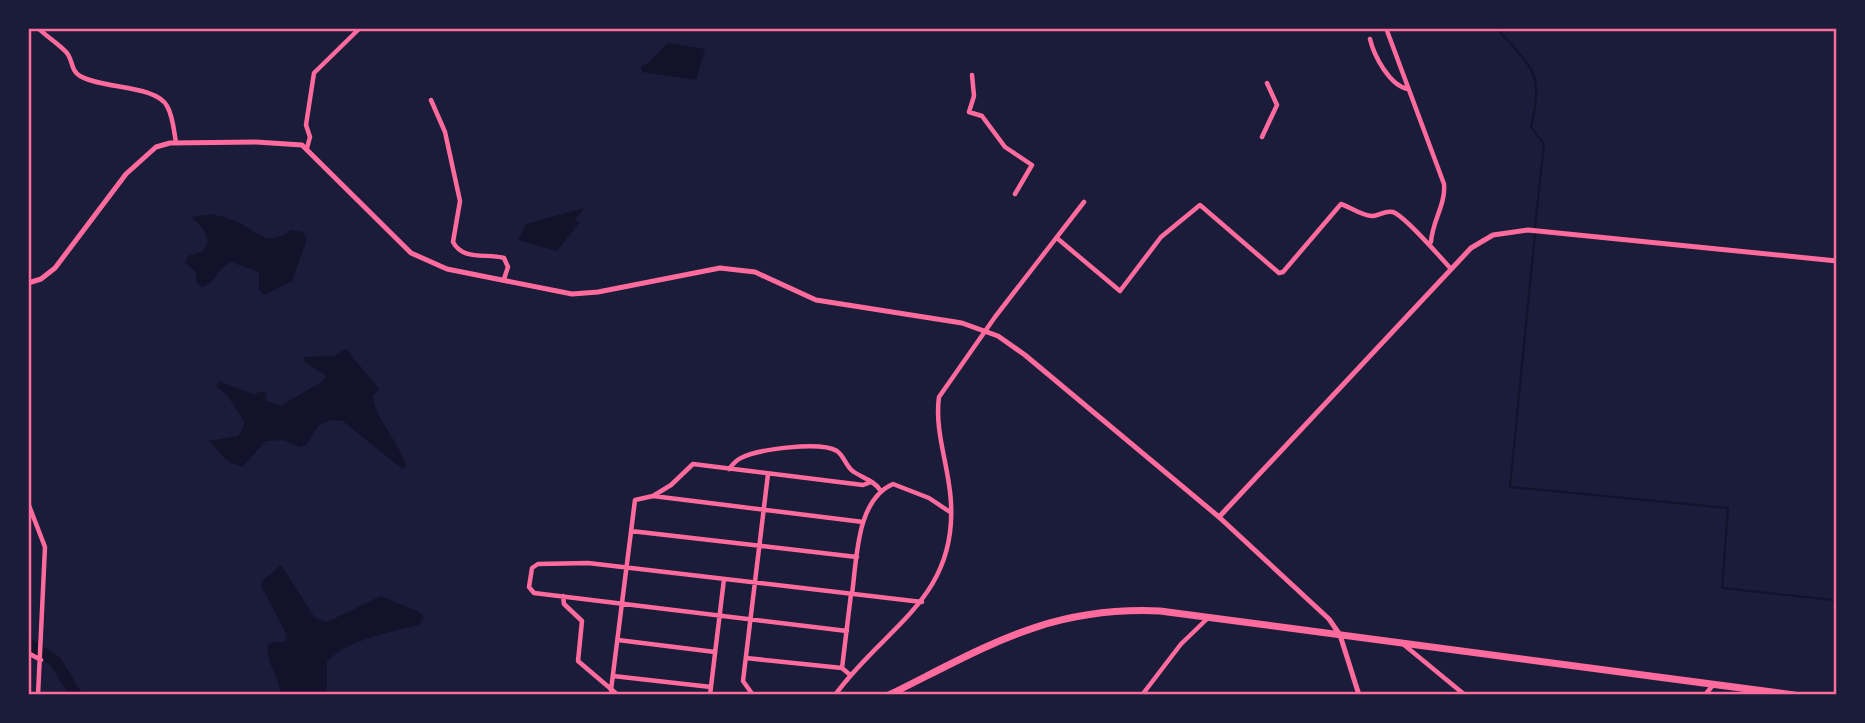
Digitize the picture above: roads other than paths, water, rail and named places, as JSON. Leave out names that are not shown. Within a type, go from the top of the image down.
[{"type":"highway","points":[[890,695],[1006,637],[1073,615],[1142,610],[1794,695]]},
{"type":"main road","points":[[28,283],[41,279],[55,268],[133,166],[156,147],[176,143],[288,142],[307,148],[366,211],[411,253],[447,269],[584,294],[720,268],[738,268],[764,275],[816,300],[917,315],[987,331],[1025,355],[1219,517],[1328,620],[1340,635],[1360,695]]},
{"type":"main road","points":[[1219,517],[1471,248],[1486,239],[1519,230],[1837,261]]},
{"type":"street","points":[[38,28],[68,54],[74,71],[81,77],[121,89],[156,94],[163,99],[168,107],[176,143]]},
{"type":"street","points":[[307,148],[310,137],[306,125],[314,73],[360,28]]},
{"type":"street","points":[[1386,28],[1445,189],[1432,226],[1431,242]]},
{"type":"street","points":[[1370,39],[1385,69],[1403,88],[1409,89]]},
{"type":"street","points":[[972,75],[974,96],[969,111],[982,116],[1005,147],[1032,165],[1015,194]]},
{"type":"street","points":[[1262,137],[1277,104],[1267,83]]},
{"type":"street","points":[[431,100],[445,132],[460,201],[453,242],[465,253],[504,258],[508,267],[504,279]]},
{"type":"street","points":[[835,695],[849,674],[922,602],[940,572],[951,512],[939,397],[1084,202]]},
{"type":"street","points":[[1058,239],[1120,291],[1161,237],[1200,205],[1279,272],[1283,272],[1341,204],[1368,216],[1392,212],[1431,242],[1451,269]]},
{"type":"street","points":[[729,469],[737,460],[748,455],[815,447],[836,451],[850,470],[880,490]]},
{"type":"street","points":[[653,496],[676,481],[693,464],[863,485],[871,482]]},
{"type":"street","points":[[753,695],[743,681],[768,474]]},
{"type":"street","points":[[842,668],[863,522],[880,490],[893,484],[929,498],[951,512]]},
{"type":"street","points":[[611,690],[635,500],[653,496],[863,522]]},
{"type":"street","points":[[28,503],[45,547],[38,695]]},
{"type":"street","points":[[631,531],[858,557]]},
{"type":"street","points":[[847,631],[534,593],[529,587],[532,568],[538,564],[554,566],[567,562],[626,567],[922,602]]},
{"type":"street","points":[[710,695],[724,579]]},
{"type":"street","points":[[563,596],[564,604],[582,621],[578,661],[618,695]]},
{"type":"street","points":[[1142,695],[1181,644],[1208,618]]},
{"type":"street","points":[[618,640],[715,652]]},
{"type":"street","points":[[1401,642],[1465,695]]},
{"type":"street","points":[[28,653],[41,659]]},
{"type":"street","points":[[746,658],[842,668],[849,674]]},
{"type":"street","points":[[613,676],[711,687]]},
{"type":"street","points":[[1705,695],[1713,684]]},
{"type":"waterway","points":[[1497,28],[1526,62],[1535,81],[1535,108],[1531,127],[1544,144],[1535,227]]},
{"type":"waterway","points":[[1535,233],[1510,487],[1728,508],[1722,588],[1833,600],[1837,605]]},
{"type":"waterway","points":[[28,644],[55,661],[76,695]]}]
